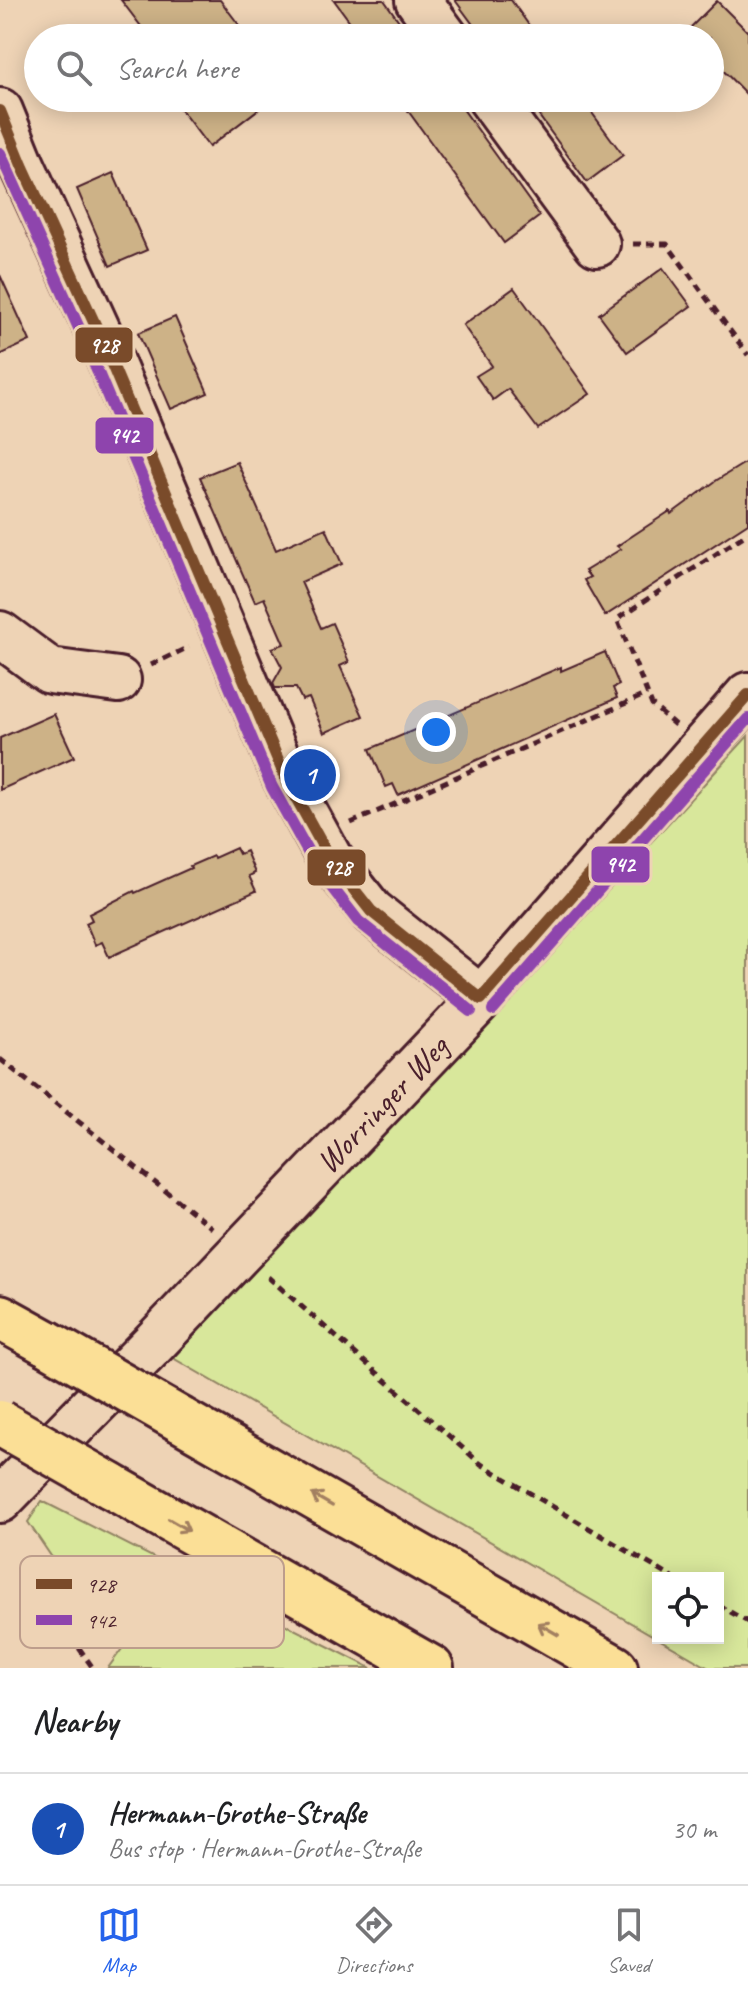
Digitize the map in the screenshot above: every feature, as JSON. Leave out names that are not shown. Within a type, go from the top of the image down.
[{"type":"highway","points":[[0,1317],[615,1668]]},
{"type":"highway","points":[[0,1423],[234,1556]]},
{"type":"highway","points":[[284,1584],[431,1668]]},
{"type":"street","points":[[418,0],[436,24]]},
{"type":"street","points":[[0,111],[11,169],[98,331],[286,779],[317,838],[371,911],[481,999]]},
{"type":"street","points":[[500,112],[597,244]]},
{"type":"street","points":[[0,634],[50,671],[118,680]]},
{"type":"street","name":"Worringer Weg","points":[[0,1500],[481,999],[748,695]]},
{"type":"path","points":[[597,244],[667,244],[748,355]]},
{"type":"path","points":[[701,748],[652,705],[617,619],[748,533]]},
{"type":"path","points":[[118,680],[223,631]]},
{"type":"path","points":[[317,838],[647,694]]},
{"type":"path","points":[[0,1059],[241,1250],[263,1273],[481,1464],[663,1572]]},
{"type":"path","points":[[724,1608],[748,1622]]},
{"type":"path","points":[[79,1648],[93,1668]]},
{"type":"green space","points":[[748,736],[748,1668],[709,1668],[668,1644],[724,1644],[724,1572],[652,1572],[652,1635],[173,1358]]},
{"type":"green space","points":[[42,1501],[150,1556],[51,1556],[28,1522]]},
{"type":"green space","points":[[284,1624],[371,1668],[108,1668],[123,1648],[284,1648]]},
{"type":"building","points":[[121,0],[220,0],[238,24],[139,24]]},
{"type":"building","points":[[334,0],[384,0],[401,24],[352,24]]},
{"type":"building","points":[[455,0],[511,0],[528,24],[473,24]]},
{"type":"building","points":[[717,1],[748,32],[748,96],[724,71],[724,24],[694,24]]},
{"type":"building","points":[[183,112],[255,112],[209,147]]},
{"type":"building","points":[[409,112],[465,112],[540,216],[504,243]]},
{"type":"building","points":[[536,112],[591,112],[623,155],[587,182]]},
{"type":"building","points":[[113,173],[147,250],[110,266],[77,189]]},
{"type":"building","points":[[663,268],[691,306],[627,352],[599,314]]},
{"type":"building","points":[[0,275],[30,341],[0,355]]},
{"type":"building","points":[[514,288],[590,394],[538,429],[508,389],[493,400],[476,376],[492,366],[463,325]]},
{"type":"building","points":[[175,317],[208,393],[171,409],[138,333]]},
{"type":"building","points":[[748,461],[748,523],[605,616],[584,580],[590,577],[585,571],[621,549],[617,546],[670,511],[671,514]]},
{"type":"building","points":[[237,462],[276,550],[326,528],[342,564],[301,582],[321,628],[332,623],[349,662],[340,666],[363,716],[324,733],[309,698],[302,700],[296,688],[275,688],[273,683],[282,667],[272,648],[284,644],[264,598],[255,602],[200,477]]},
{"type":"building","points":[[605,652],[619,685],[613,688],[617,698],[398,795],[393,784],[386,787],[370,749],[561,667],[561,671]]},
{"type":"building","points":[[54,714],[74,757],[0,790],[0,738]]},
{"type":"building","points":[[236,848],[239,854],[246,851],[255,873],[249,876],[256,891],[109,957],[102,942],[95,945],[86,923],[92,920],[89,914],[134,891]]},
{"type":"transit line","name":"928","points":[[0,111],[98,331],[286,779],[330,859],[371,911],[481,999]]},
{"type":"transit line","name":"942","points":[[0,153],[83,337],[272,787],[317,868],[358,921],[471,1011]]},
{"type":"transit line","name":"928","points":[[481,999],[748,695]]},
{"type":"transit line","name":"942","points":[[493,1010],[748,719]]},
{"type":"place","name":"Hermann-Grothe-Straße","points":[[310,775]]}]
